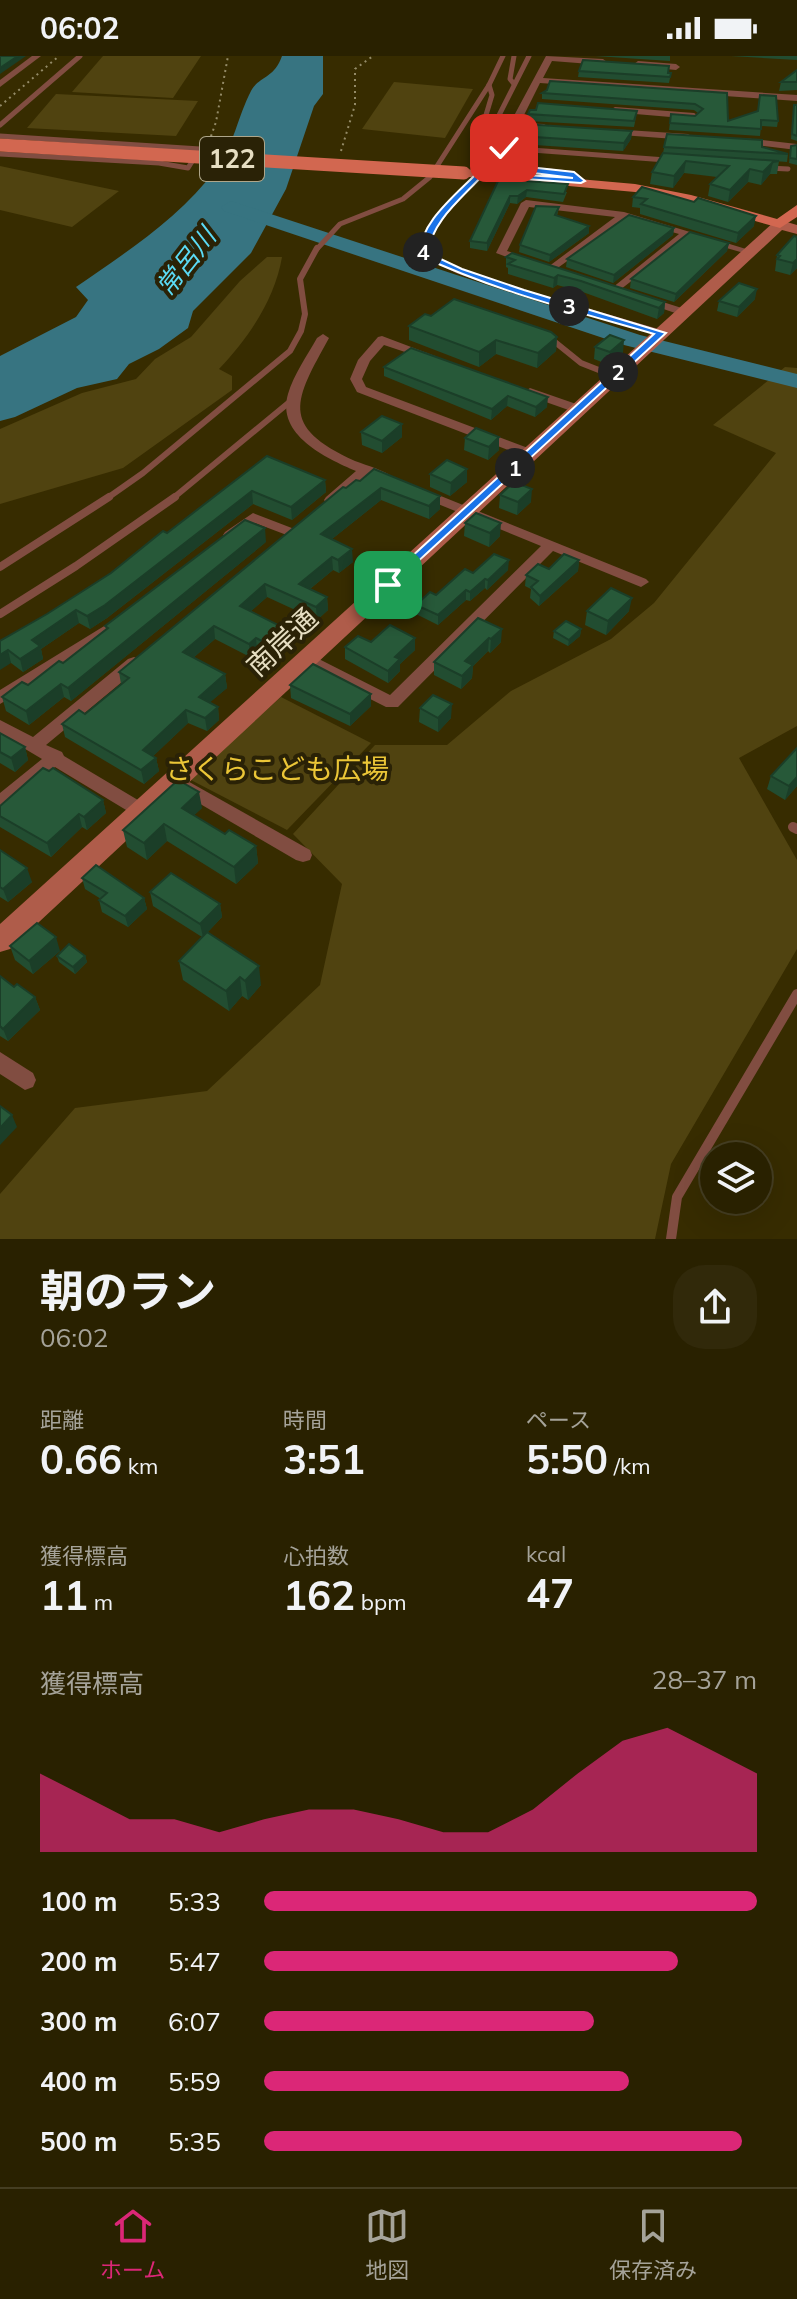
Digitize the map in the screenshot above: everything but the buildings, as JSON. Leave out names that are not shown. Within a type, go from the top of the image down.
[{"type":"main road","name":"122","points":[[0,145],[581,181],[691,199],[780,224]]},
{"type":"main road","points":[[797,209],[780,224],[797,230]]},
{"type":"main road","name":"南岸通","points":[[0,941],[780,224]]},
{"type":"street","points":[[1,83],[37,56]]},
{"type":"street","points":[[581,181],[574,174],[498,166],[514,125],[550,57],[612,62]]},
{"type":"street","points":[[628,64],[676,61],[674,89]]},
{"type":"street","points":[[536,80],[797,98]]},
{"type":"street","points":[[604,131],[695,138],[694,91]]},
{"type":"street","points":[[526,103],[541,104]]},
{"type":"street","points":[[602,109],[694,116]]},
{"type":"street","points":[[514,125],[559,128]]},
{"type":"street","points":[[738,140],[797,147]]},
{"type":"street","points":[[564,274],[501,253],[526,203],[624,215],[751,252]]},
{"type":"street","points":[[552,269],[624,215]]},
{"type":"street","points":[[616,290],[687,233]]},
{"type":"street","points":[[603,286],[684,312]]},
{"type":"street","points":[[323,338],[293,399],[293,417],[303,434],[336,457],[396,482]]},
{"type":"street","points":[[442,361],[382,340],[364,360],[356,379],[361,389],[531,454]]},
{"type":"street","points":[[517,387],[577,409]]},
{"type":"street","points":[[215,546],[253,517],[297,528],[366,470]]},
{"type":"street","points":[[411,487],[641,582]]},
{"type":"street","points":[[307,660],[392,703],[551,545]]},
{"type":"street","points":[[0,698],[128,614]]},
{"type":"street","points":[[35,745],[145,654]]},
{"type":"street","points":[[0,726],[142,811]]},
{"type":"street","points":[[0,803],[56,757]]},
{"type":"street","points":[[175,781],[303,855]]},
{"type":"street","points":[[0,1062],[25,1080]]},
{"type":"lane","points":[[0,125],[80,56]]},
{"type":"lane","points":[[0,567],[143,473],[191,430],[269,371],[290,351],[301,331],[305,314],[300,279],[317,248],[340,224],[403,199],[430,177],[489,85],[503,56]]},
{"type":"lane","points":[[514,56],[510,79],[514,84]]},
{"type":"lane","points":[[529,56],[486,141],[480,174],[425,239],[424,254],[459,271],[654,339]]},
{"type":"lane","points":[[486,141],[480,135],[492,95],[489,85]]},
{"type":"lane","points":[[0,136],[200,149],[188,168],[159,163],[0,154]]},
{"type":"lane","points":[[504,148],[669,161]]},
{"type":"lane","points":[[758,167],[788,169]]},
{"type":"lane","points":[[541,331],[581,363],[614,376]]},
{"type":"lane","points":[[0,614],[164,503],[263,428],[293,399]]},
{"type":"lane","points":[[671,1239],[677,1197],[797,994]]},
{"type":"path","points":[[0,106],[59,56]]},
{"type":"path","points":[[194,147],[212,140],[228,56]]},
{"type":"path","points":[[347,157],[339,155],[355,105],[355,69],[373,56]]},
{"type":"green space","points":[[103,56],[201,56],[173,98],[72,92]]},
{"type":"green space","points":[[394,82],[473,89],[445,138],[362,129]]},
{"type":"green space","points":[[56,94],[198,101],[176,136],[27,128]]},
{"type":"green space","points":[[0,166],[119,191],[72,227],[0,210]]},
{"type":"green space","points":[[267,257],[282,257],[267,303],[240,345],[219,369],[232,376],[232,390],[123,468],[0,504],[0,429],[82,393],[136,379],[155,359],[191,337],[240,281]]},
{"type":"green space","points":[[785,367],[797,368],[797,726],[739,758],[797,860],[797,949],[671,1164],[655,1239],[0,1239],[0,1194],[75,1108],[207,1091],[320,985],[342,884],[293,834],[375,745],[447,745],[511,691],[611,639],[654,603],[776,453],[713,425]]},
{"type":"green space","name":"さくらこども広場","points":[[281,697],[371,743],[287,830],[189,779]]},
{"type":"water","name":"常呂川","points":[[282,56],[323,56],[323,94],[314,106],[286,189],[251,253],[193,311],[188,328],[159,349],[129,364],[117,379],[77,388],[0,421],[0,356],[76,317],[88,300],[76,287],[151,234],[202,187],[227,150],[251,91],[275,69]]},
{"type":"waterway","points":[[231,207],[632,340],[797,381]]},
{"type":"route","points":[[388,585],[661,333],[521,292],[459,271],[424,254],[425,239],[480,174],[581,181],[574,174],[498,166],[504,148]]}]
